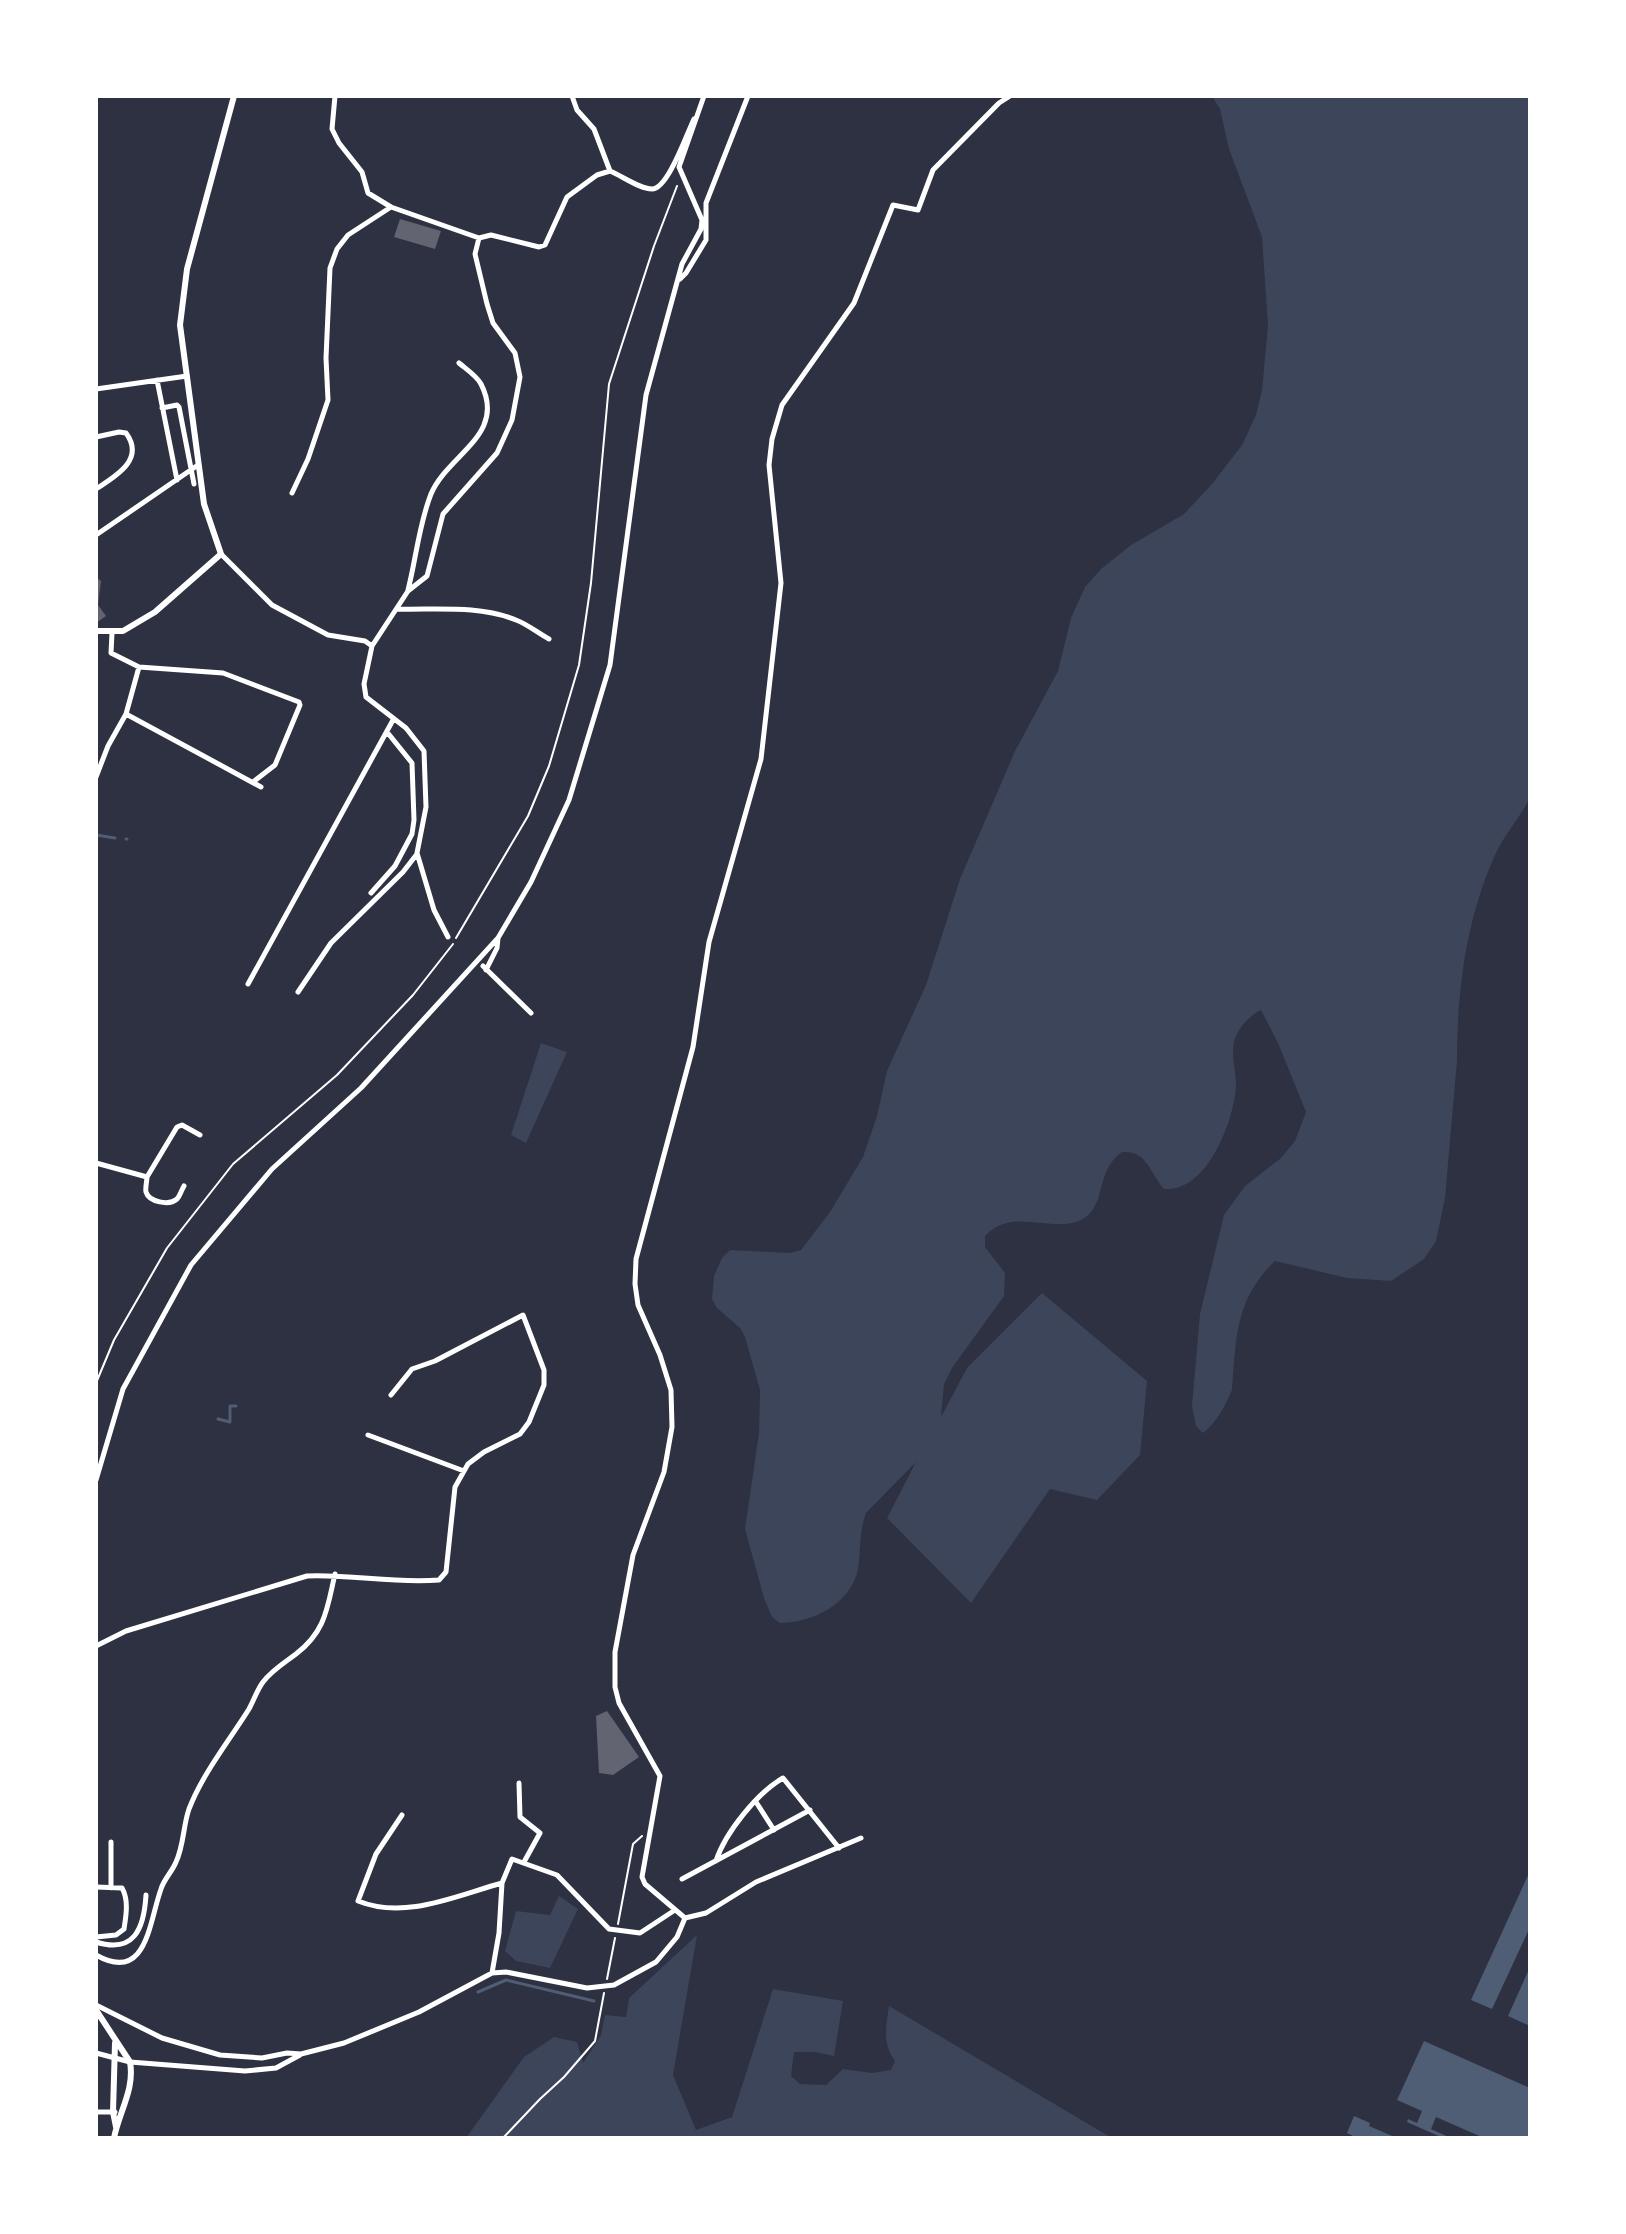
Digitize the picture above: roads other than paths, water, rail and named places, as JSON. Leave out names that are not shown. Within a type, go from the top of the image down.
[{"type":"street","points":[[234,96],[187,269],[180,325],[204,504],[221,554],[272,605],[328,635],[365,641],[372,646]]},
{"type":"street","points":[[335,96],[332,129],[362,172],[368,193],[391,207],[479,238],[491,235],[539,247],[545,245],[567,197],[597,175],[610,171],[650,189],[659,187],[668,176],[704,96]]},
{"type":"street","points":[[572,96],[577,110],[594,129],[610,171]]},
{"type":"street","points":[[678,281],[706,240],[706,203],[748,96]]},
{"type":"street","points":[[685,1918],[645,1884],[642,1877],[660,1776],[619,1703],[615,1687],[615,1652],[633,1555],[664,1472],[672,1427],[671,1390],[660,1355],[638,1305],[636,1259],[693,1047],[709,942],[761,759],[781,583],[769,465],[772,439],[782,405],[854,303],[893,205],[918,210],[933,170],[999,103],[1010,96]]},
{"type":"street","points":[[96,1480],[123,1389],[191,1265],[272,1169],[361,1088],[498,938],[531,882],[569,800],[610,665],[646,395],[682,264],[701,229],[702,220],[679,167],[695,126],[698,109]]},
{"type":"street","points":[[292,493],[308,459],[328,400],[326,358],[330,268],[337,249],[348,235],[391,207]]},
{"type":"street","points":[[298,992],[331,943],[403,872],[417,853],[426,807],[424,751],[406,728],[366,697],[364,684],[372,646],[408,591],[427,576],[443,514],[497,453],[512,420],[520,377],[515,353],[490,314],[475,254],[479,238]]},
{"type":"street","points":[[408,591],[432,493],[453,462],[484,430],[488,409],[481,383],[459,363]]},
{"type":"street","points":[[96,389],[187,376]]},
{"type":"street","points":[[157,380],[177,480]]},
{"type":"street","points":[[162,408],[179,407],[194,484]]},
{"type":"street","points":[[96,437],[126,433],[130,438],[131,457],[125,470],[96,489]]},
{"type":"street","points":[[96,535],[198,465]]},
{"type":"street","points":[[96,631],[123,631],[155,612],[221,554]]},
{"type":"street","points":[[396,609],[452,608],[495,615],[517,620],[549,639]]},
{"type":"street","points":[[112,633],[111,653],[139,667],[223,673],[299,702],[275,765],[253,782]]},
{"type":"street","points":[[96,777],[108,746],[126,714],[139,667]]},
{"type":"street","points":[[126,714],[261,787]]},
{"type":"street","points":[[248,984],[393,720]]},
{"type":"street","points":[[371,893],[395,866],[412,834],[414,820],[412,763],[387,732]]},
{"type":"street","points":[[417,853],[434,910],[448,937]]},
{"type":"street","points":[[498,938],[497,948],[484,968],[531,1013]]},
{"type":"street","points":[[184,1186],[171,1202],[154,1201],[145,1190],[147,1177],[177,1127],[182,1125],[200,1135]]},
{"type":"street","points":[[96,1163],[147,1177]]},
{"type":"street","points":[[96,1646],[126,1631],[307,1576],[335,1574],[418,1582],[439,1580],[446,1572],[455,1487],[468,1464],[520,1434],[529,1422],[544,1385],[544,1370],[523,1315],[435,1361],[412,1369],[391,1395]]},
{"type":"street","points":[[368,1435],[464,1471]]},
{"type":"street","points":[[96,1955],[116,1964],[128,1962],[148,1939],[161,1887],[176,1862],[188,1811],[196,1795],[261,1685],[273,1670],[299,1653],[321,1626],[330,1606],[335,1574]]},
{"type":"street","points":[[716,1861],[729,1832],[783,1778],[839,1848]]},
{"type":"street","points":[[519,1783],[520,1817],[540,1833],[524,1862]]},
{"type":"street","points":[[756,1802],[774,1830]]},
{"type":"street","points":[[682,1879],[810,1810]]},
{"type":"street","points":[[402,1815],[376,1854],[358,1901],[374,1907],[410,1909],[502,1883]]},
{"type":"street","points":[[685,1918],[706,1913],[756,1882],[861,1838]]},
{"type":"street","points":[[111,1842],[111,1888]]},
{"type":"street","points":[[492,1973],[499,1933],[502,1883],[512,1859],[557,1875],[609,1929],[640,1933],[675,1910]]},
{"type":"street","points":[[96,1887],[122,1888],[127,1915],[124,1929],[116,1935],[96,1940]]},
{"type":"street","points":[[96,1940],[116,1947],[125,1944],[144,1918],[146,1895]]},
{"type":"street","points":[[96,2053],[130,2062],[245,2071],[276,2068],[301,2054],[345,2043],[419,2012],[492,1973],[506,1972],[587,1988],[614,1985],[656,1962],[677,1937],[685,1918]]},
{"type":"street","points":[[96,2008],[162,2038],[220,2055],[262,2058],[287,2053],[301,2054]]},
{"type":"street","points":[[96,2008],[115,2043],[130,2062],[131,2084],[114,2138]]},
{"type":"street","points":[[115,2043],[113,2112],[116,2127]]},
{"type":"street","points":[[96,2112],[122,2113]]},
{"type":"waterway","points":[[96,835],[115,838]]},
{"type":"waterway","points":[[218,1419],[230,1422],[230,1406],[236,1406]]},
{"type":"waterway","points":[[478,1992],[506,1980],[594,2001]]}]
